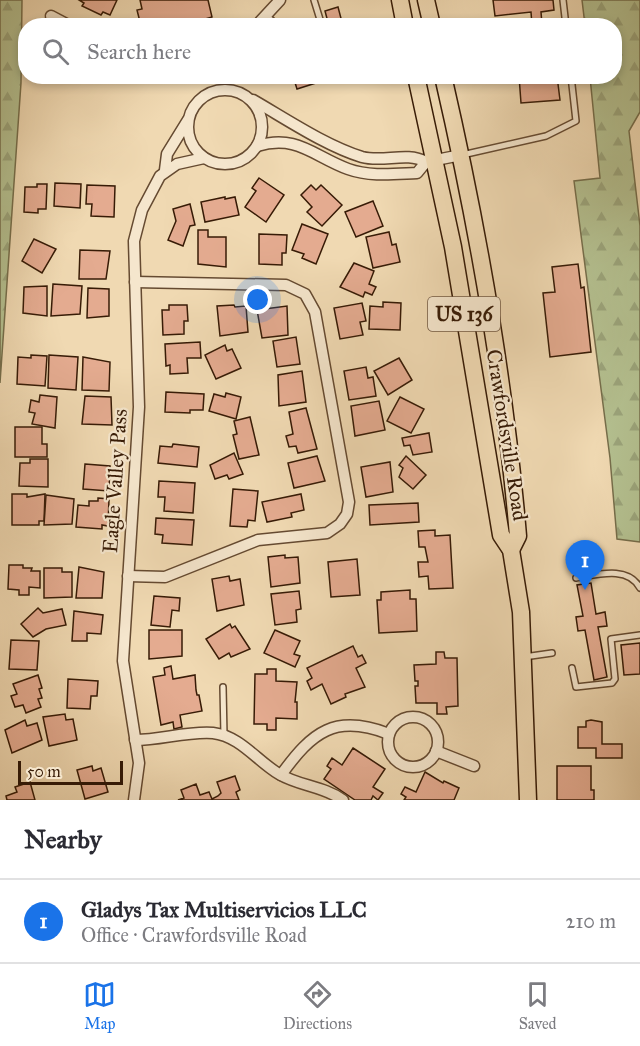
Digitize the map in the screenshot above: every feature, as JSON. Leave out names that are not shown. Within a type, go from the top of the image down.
[{"type":"main road","points":[[400,0],[403,18]]},
{"type":"main road","points":[[426,0],[430,18]]},
{"type":"main road","name":"Crawfordsville Road","points":[[417,84],[430,161],[456,267],[501,535],[511,550],[521,612],[528,800]]},
{"type":"main road","name":"Crawfordsville Road","points":[[445,84],[489,302],[507,427],[518,536],[511,550]]},
{"type":"street","points":[[267,16],[280,0]]},
{"type":"street","points":[[51,16],[55,18]]},
{"type":"street","name":"Eagle Valley Pass","points":[[134,800],[139,763],[123,662],[139,399],[133,254],[138,222],[147,198],[165,170],[167,154],[195,104],[208,93],[225,89],[245,96],[352,153],[375,159],[415,156],[430,161],[461,155]]},
{"type":"street","points":[[188,120],[188,132],[192,144],[204,158],[217,163],[231,164],[244,159],[257,146],[261,137],[262,121],[256,107],[245,96]]},
{"type":"street","name":"Eagle Valley Pass","points":[[257,146],[274,142],[298,145],[348,168],[371,174],[417,173],[430,161]]},
{"type":"street","points":[[165,170],[190,160],[204,158]]},
{"type":"street","points":[[128,576],[165,577],[258,540],[322,534],[339,526],[347,514],[349,497],[311,300],[298,289],[286,285],[135,282]]},
{"type":"street","points":[[419,718],[434,728],[438,742],[436,751],[423,765],[404,766],[390,753],[389,734],[400,720],[419,718]]},
{"type":"street","points":[[281,775],[306,743],[327,730],[358,725],[389,734]]},
{"type":"street","points":[[135,740],[156,740],[194,733],[224,736],[281,775],[320,787],[343,800]]},
{"type":"street","points":[[436,751],[474,766]]},
{"type":"lane","points":[[314,0],[320,18]]},
{"type":"lane","points":[[563,0],[565,18]]},
{"type":"lane","points":[[461,155],[546,136],[576,120],[572,84]]},
{"type":"lane","points":[[576,578],[616,573],[633,580],[640,588]]},
{"type":"lane","points":[[572,668],[576,687],[612,683],[615,679],[611,639],[640,634]]},
{"type":"lane","points":[[523,657],[552,653]]},
{"type":"lane","points":[[223,687],[224,736]]},
{"type":"green space","points":[[0,0],[22,0],[22,18],[18,18],[18,84],[21,84],[0,383]]},
{"type":"green space","points":[[582,0],[640,0],[640,112],[629,131],[640,226],[640,542],[617,539],[610,458],[574,181],[600,178],[591,84],[622,84],[622,18],[584,18]]},
{"type":"building","points":[[79,0],[117,0],[110,15],[103,12],[101,15],[82,6],[84,3]]},
{"type":"building","points":[[140,0],[208,0],[212,17],[139,18],[137,10],[142,9]]},
{"type":"building","points":[[493,0],[553,0],[554,10],[541,12],[542,18],[531,18],[531,12],[495,16]]},
{"type":"building","points":[[338,7],[341,18],[327,18],[325,11]]},
{"type":"building","points":[[295,84],[313,84],[297,89]]},
{"type":"building","points":[[520,84],[558,84],[560,100],[521,103]]},
{"type":"building","points":[[259,178],[284,195],[266,222],[245,207],[256,191],[252,188]]},
{"type":"building","points":[[55,183],[81,184],[80,208],[54,206]]},
{"type":"building","points":[[37,184],[47,184],[46,209],[38,209],[38,213],[24,212],[25,187],[37,187]]},
{"type":"building","points":[[87,185],[115,186],[114,217],[91,216],[92,204],[86,204]]},
{"type":"building","points":[[311,185],[316,190],[321,185],[342,205],[322,226],[307,212],[312,207],[301,195]]},
{"type":"building","points":[[225,197],[225,199],[235,197],[239,215],[205,222],[201,202]]},
{"type":"building","points":[[373,201],[383,226],[356,237],[345,212]]},
{"type":"building","points":[[190,204],[195,225],[190,226],[183,246],[168,240],[176,221],[173,209]]},
{"type":"building","points":[[302,224],[328,234],[316,264],[302,258],[304,254],[292,250]]},
{"type":"building","points":[[198,230],[208,230],[208,237],[226,237],[226,267],[198,264]]},
{"type":"building","points":[[389,232],[392,245],[396,244],[400,262],[373,268],[366,237]]},
{"type":"building","points":[[259,234],[287,235],[286,253],[282,253],[282,265],[259,264]]},
{"type":"building","points":[[34,239],[56,249],[42,273],[22,261]]},
{"type":"building","points":[[80,250],[110,251],[106,279],[79,279]]},
{"type":"building","points":[[354,263],[374,271],[369,284],[376,287],[372,295],[365,292],[363,297],[340,287]]},
{"type":"building","points":[[578,264],[581,288],[584,287],[591,352],[550,357],[543,293],[555,292],[552,267]]},
{"type":"building","points":[[53,284],[82,286],[80,314],[51,316]]},
{"type":"building","points":[[47,286],[47,316],[23,313],[24,287]]},
{"type":"building","points":[[88,288],[109,289],[109,316],[87,318]]},
{"type":"building","points":[[383,302],[401,303],[400,330],[369,329],[370,306],[383,307]]},
{"type":"building","points":[[362,303],[366,321],[360,322],[363,335],[340,339],[334,308]]},
{"type":"building","points":[[169,305],[187,305],[188,321],[184,321],[184,334],[163,335],[162,310],[169,310]]},
{"type":"building","points":[[234,305],[235,307],[246,306],[248,332],[220,336],[217,306]]},
{"type":"building","points":[[287,306],[288,335],[262,338],[257,310]]},
{"type":"building","points":[[296,337],[300,364],[277,367],[273,341]]},
{"type":"building","points":[[200,342],[201,358],[187,358],[188,373],[170,374],[170,365],[166,366],[165,344]]},
{"type":"building","points":[[225,345],[227,351],[232,349],[241,368],[216,379],[205,355]]},
{"type":"building","points":[[31,355],[47,356],[45,386],[17,384],[18,357],[31,358]]},
{"type":"building","points":[[49,355],[78,357],[76,390],[48,388]]},
{"type":"building","points":[[83,357],[110,362],[109,391],[82,390]]},
{"type":"building","points":[[399,358],[412,380],[388,395],[374,371]]},
{"type":"building","points":[[366,367],[368,378],[373,377],[376,396],[349,400],[344,371]]},
{"type":"building","points":[[302,371],[306,402],[279,406],[278,375]]},
{"type":"building","points":[[166,392],[204,394],[203,410],[190,410],[190,413],[165,412]]},
{"type":"building","points":[[226,393],[241,397],[236,419],[209,411],[214,394],[225,397]]},
{"type":"building","points":[[40,395],[57,397],[55,428],[32,424],[35,413],[29,412],[31,400],[39,402]]},
{"type":"building","points":[[85,396],[111,397],[112,425],[82,424]]},
{"type":"building","points":[[400,397],[424,409],[411,433],[387,421]]},
{"type":"building","points":[[379,401],[385,430],[355,436],[351,406]]},
{"type":"building","points":[[306,408],[317,449],[298,453],[296,446],[289,447],[286,436],[293,434],[289,412]]},
{"type":"building","points":[[250,417],[259,455],[239,459],[233,435],[237,434],[234,421]]},
{"type":"building","points":[[15,427],[42,427],[42,444],[47,444],[47,457],[15,457]]},
{"type":"building","points":[[429,433],[432,452],[413,455],[410,445],[404,446],[402,438]]},
{"type":"building","points":[[173,444],[199,447],[197,467],[158,463],[160,446],[172,447]]},
{"type":"building","points":[[234,453],[243,474],[229,479],[227,475],[215,479],[210,465]]},
{"type":"building","points":[[317,456],[325,481],[294,488],[288,463]]},
{"type":"building","points":[[406,456],[426,475],[413,489],[399,477],[403,468],[399,465]]},
{"type":"building","points":[[30,459],[48,459],[48,487],[19,486],[20,463],[30,463]]},
{"type":"building","points":[[390,462],[393,492],[366,497],[361,467]]},
{"type":"building","points":[[85,464],[110,466],[109,491],[83,489]]},
{"type":"building","points":[[159,481],[195,483],[193,513],[164,511],[165,497],[158,497]]},
{"type":"building","points":[[233,489],[258,491],[255,521],[248,520],[247,527],[230,526]]},
{"type":"building","points":[[12,494],[27,494],[27,497],[45,494],[44,521],[39,521],[39,525],[12,525]]},
{"type":"building","points":[[301,494],[304,510],[291,513],[292,517],[267,522],[262,502]]},
{"type":"building","points":[[46,495],[74,499],[72,524],[44,525]]},
{"type":"building","points":[[98,498],[109,499],[108,526],[102,525],[102,529],[76,527],[78,505],[89,506],[89,501],[98,501]]},
{"type":"building","points":[[418,503],[419,522],[370,525],[369,505]]},
{"type":"building","points":[[156,518],[194,520],[192,545],[162,543],[163,535],[155,534]]},
{"type":"building","points":[[435,530],[435,536],[450,535],[453,588],[429,589],[428,576],[419,577],[418,562],[428,562],[425,547],[419,547],[418,531]]},
{"type":"building","points":[[285,555],[285,558],[298,557],[300,583],[271,587],[268,557]]},
{"type":"building","points":[[357,559],[360,595],[331,597],[328,562]]},
{"type":"building","points":[[9,565],[23,565],[23,568],[32,568],[31,571],[40,571],[40,588],[29,587],[29,595],[19,595],[19,590],[8,589]]},
{"type":"building","points":[[79,567],[104,572],[102,598],[76,598]]},
{"type":"building","points":[[44,568],[62,568],[62,572],[72,572],[72,597],[44,598]]},
{"type":"building","points":[[229,576],[230,581],[240,579],[244,605],[217,611],[212,579]]},
{"type":"building","points":[[591,583],[596,614],[605,612],[607,626],[598,627],[607,677],[594,680],[585,630],[578,631],[576,617],[583,616],[577,585]]},
{"type":"building","points":[[410,590],[410,599],[416,599],[417,631],[379,633],[377,600],[381,600],[381,592]]},
{"type":"building","points":[[299,591],[301,609],[296,610],[297,622],[275,625],[271,594]]},
{"type":"building","points":[[154,596],[180,598],[179,611],[172,610],[170,627],[151,625]]},
{"type":"building","points":[[38,608],[43,613],[62,609],[66,625],[46,629],[33,637],[21,624]]},
{"type":"building","points":[[74,611],[103,615],[101,634],[87,633],[87,641],[72,641]]},
{"type":"building","points":[[230,624],[232,628],[235,626],[250,649],[231,657],[229,653],[219,659],[206,639]]},
{"type":"building","points":[[149,630],[182,630],[182,656],[149,659]]},
{"type":"building","points":[[275,630],[300,641],[294,654],[300,656],[295,667],[264,653]]},
{"type":"building","points":[[11,640],[39,641],[37,670],[9,669]]},
{"type":"building","points":[[640,643],[640,674],[624,675],[621,645]]},
{"type":"building","points":[[353,646],[358,657],[362,655],[366,663],[356,668],[365,687],[345,694],[346,697],[331,704],[322,684],[311,690],[307,681],[312,678],[307,668]]},
{"type":"building","points":[[436,652],[444,652],[445,658],[457,658],[458,706],[446,707],[447,714],[437,714],[437,703],[416,703],[415,686],[418,686],[418,681],[415,681],[414,665],[436,664]]},
{"type":"building","points":[[171,666],[173,679],[195,675],[196,690],[202,711],[180,715],[182,727],[174,729],[173,722],[161,725],[153,677],[165,675],[164,668]]},
{"type":"building","points":[[267,669],[276,669],[276,681],[297,682],[295,702],[297,702],[297,719],[276,718],[276,730],[267,730],[267,724],[254,724],[255,674],[267,674]]},
{"type":"building","points":[[38,675],[42,688],[39,689],[42,698],[38,699],[41,707],[26,713],[23,705],[15,707],[11,696],[17,694],[13,684]]},
{"type":"building","points":[[68,679],[98,681],[97,696],[91,696],[90,709],[67,708]]},
{"type":"building","points":[[65,714],[66,720],[73,719],[77,740],[49,746],[43,717]]},
{"type":"building","points":[[25,720],[27,726],[37,723],[42,740],[12,753],[5,730]]},
{"type":"building","points":[[586,721],[602,722],[602,744],[622,744],[622,758],[596,758],[596,748],[578,748],[578,727],[586,727]]},
{"type":"building","points":[[353,748],[385,769],[373,787],[383,793],[378,800],[373,796],[371,800],[355,800],[324,779],[331,769],[327,766],[332,758],[342,765]]},
{"type":"building","points":[[92,766],[93,771],[101,768],[108,792],[85,799],[77,770]]},
{"type":"building","points":[[557,766],[591,766],[591,790],[594,790],[594,800],[557,800]]},
{"type":"building","points":[[425,772],[443,783],[444,781],[459,788],[454,800],[404,800],[406,797],[401,794],[405,787],[416,792]]},
{"type":"building","points":[[235,776],[240,790],[236,792],[239,800],[178,800],[184,798],[181,790],[196,784],[200,795],[209,792],[212,799],[221,793],[217,782]]},
{"type":"building","points":[[30,782],[35,800],[7,800],[6,796],[17,792],[15,787]]},
{"type":"place","name":"Gladys Tax Multiservicios LLC","points":[[585,590]]}]
